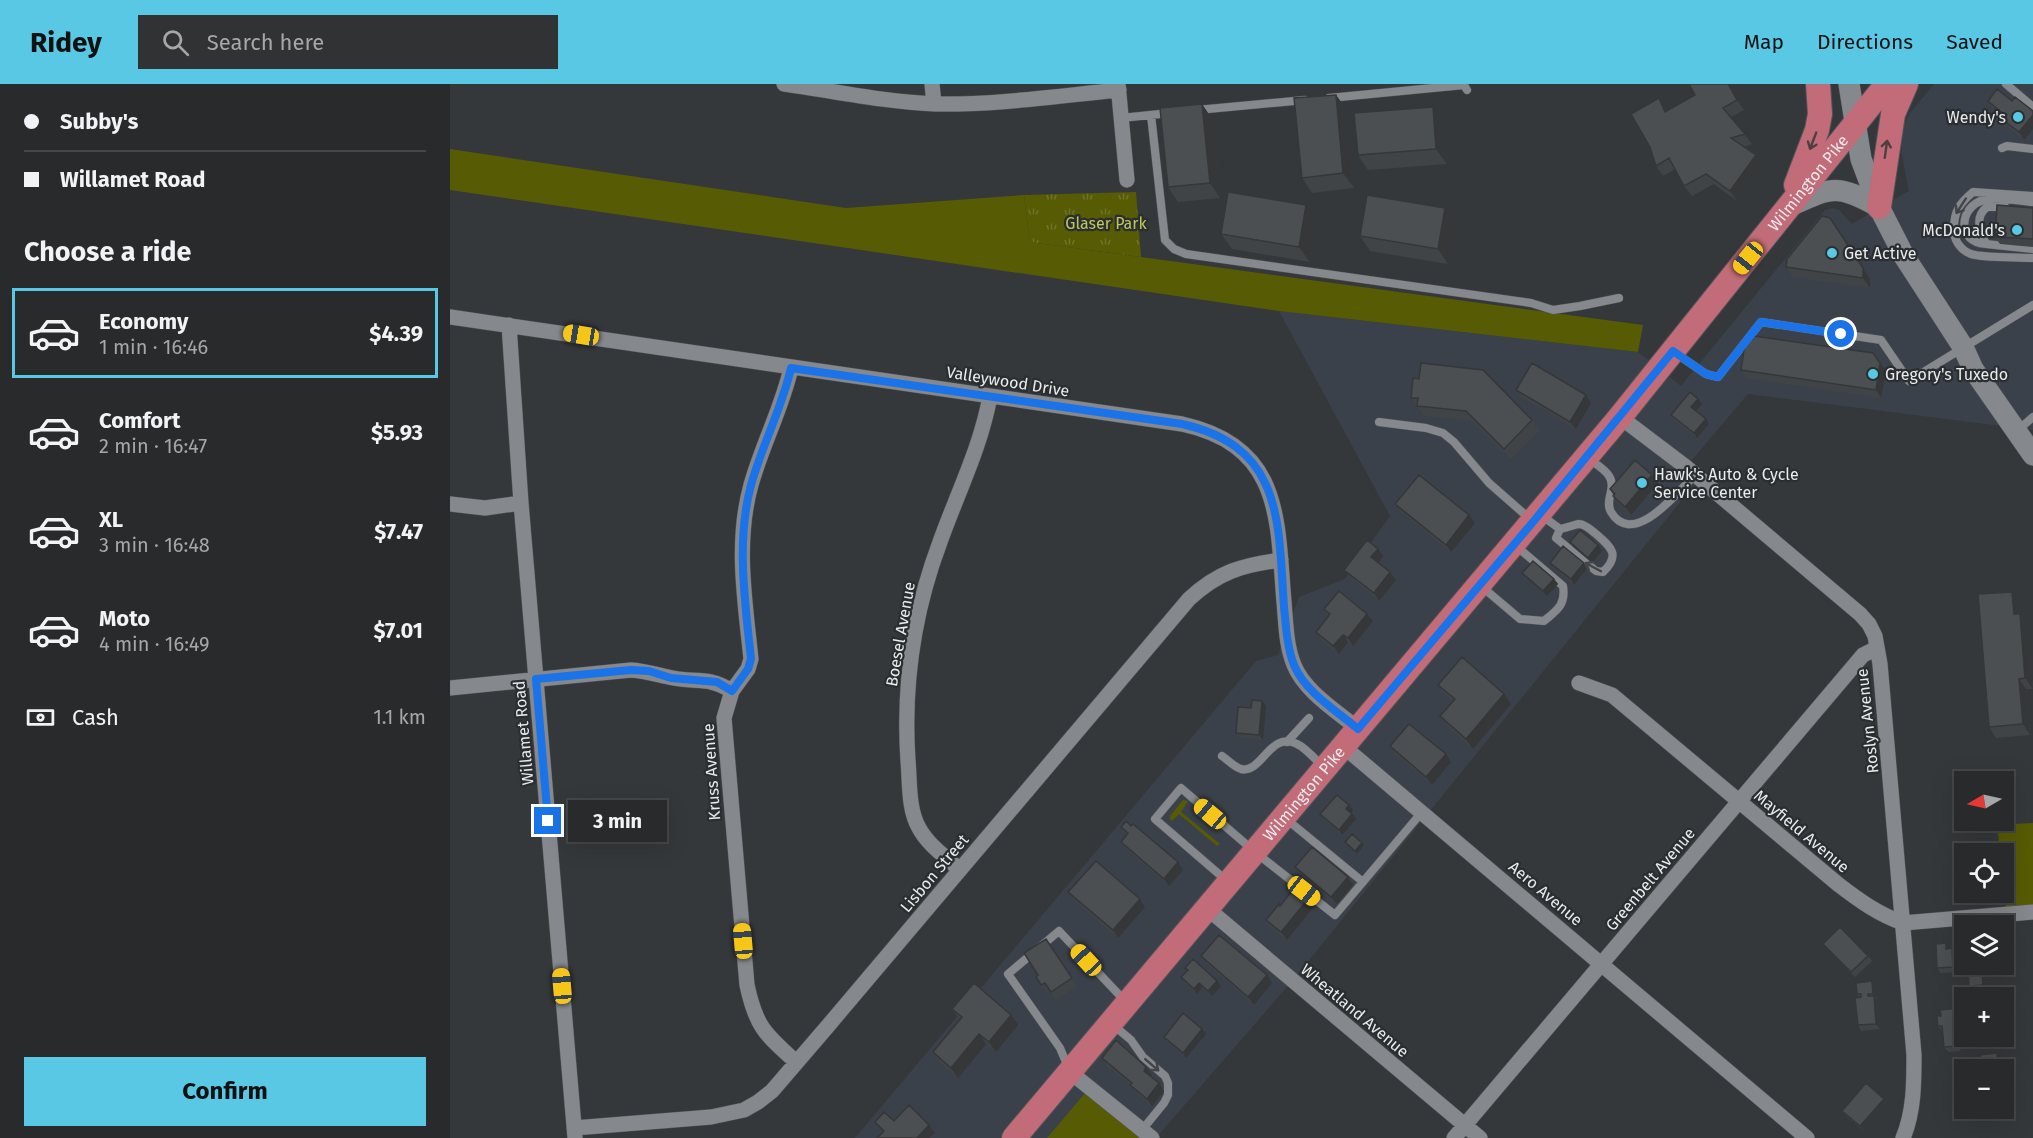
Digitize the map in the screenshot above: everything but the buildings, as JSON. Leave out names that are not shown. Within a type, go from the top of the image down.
[{"type":"main road","points":[[1788,208],[1817,130],[1820,114],[1818,84]]},
{"type":"main road","points":[[1849,84],[1861,159],[1879,207],[1904,256],[1964,347],[1973,369],[2025,424],[2033,455]]},
{"type":"main road","name":"Wilmington Pike","points":[[1014,1138],[1537,518],[1887,84]]},
{"type":"main road","points":[[1879,207],[1889,132],[1893,114],[1906,84]]},
{"type":"main road","points":[[1788,208],[1827,190],[1855,194],[1879,207]]},
{"type":"street","points":[[784,84],[934,104],[967,103],[1118,87],[1126,180]]},
{"type":"street","points":[[932,84],[934,104]]},
{"type":"street","name":"Valleywood Drive","points":[[450,316],[1182,424],[1217,435],[1236,446],[1251,460],[1270,493],[1276,514],[1287,635],[1295,668],[1306,685],[1351,738]]},
{"type":"street","name":"Willamet Road","points":[[509,325],[521,503],[574,1133]]},
{"type":"street","name":"Kruss Avenue","points":[[791,368],[785,393],[751,485],[745,515],[742,544],[751,659],[748,669],[732,691],[724,718],[747,985],[752,1010],[769,1038],[796,1062]]},
{"type":"street","name":"Boesel Avenue","points":[[960,870],[923,836],[912,811],[906,712],[910,665],[924,589],[986,418],[990,396]]},
{"type":"street","name":"Roslyn Avenue","points":[[1620,417],[1695,475],[1869,624],[1877,648],[1883,687],[1914,1055],[1911,1112],[1904,1138]]},
{"type":"street","points":[[450,504],[484,508],[521,503]]},
{"type":"street","name":"Lisbon Street","points":[[574,1133],[729,1114],[758,1102],[772,1091],[1189,599],[1202,587],[1226,572],[1253,564],[1281,560]]},
{"type":"street","name":"Greenbelt Avenue","points":[[1454,1138],[1863,655],[1877,648]]},
{"type":"street","points":[[450,688],[631,670],[649,671],[671,678],[717,682],[732,691]]},
{"type":"street","name":"Mayfield Avenue","points":[[1579,683],[1612,695],[1868,908],[1885,917],[1903,923],[2033,912]]},
{"type":"street","name":"Aero Avenue","points":[[1351,738],[1422,812],[1807,1138]]},
{"type":"street","name":"Wheatland Avenue","points":[[1208,909],[1480,1138]]},
{"type":"street","points":[[1070,1072],[1147,1134]]},
{"type":"lane","points":[[2006,84],[2033,107]]},
{"type":"lane","points":[[1325,98],[1464,85],[1467,90]]},
{"type":"lane","points":[[1186,111],[1314,99]]},
{"type":"lane","points":[[1121,117],[1174,112]]},
{"type":"lane","points":[[1151,115],[1165,240],[1174,249],[1186,254],[1531,303],[1553,310],[1619,298]]},
{"type":"lane","points":[[2002,148],[2007,146],[2033,149]]},
{"type":"lane","points":[[2033,196],[1973,192],[1959,204],[1954,218],[1954,236],[1959,245],[1971,254],[2033,258]]},
{"type":"lane","points":[[2033,202],[1984,200],[1969,210],[1965,218],[1965,230],[1969,239],[1975,244],[2033,249]]},
{"type":"lane","points":[[1986,244],[1979,226],[1979,217],[1987,207],[2033,209]]},
{"type":"lane","points":[[1673,351],[1706,374],[1718,377],[1761,322],[1881,340],[1909,381],[2033,305]]},
{"type":"lane","points":[[1379,422],[1426,428],[1443,433],[1454,442],[1489,483],[1537,518],[1560,529],[1581,524],[1588,527],[1611,547],[1612,564],[1603,572],[1596,571],[1556,538],[1560,529]]},
{"type":"lane","points":[[1587,457],[1610,476],[1612,489],[1608,501],[1611,512],[1624,524],[1635,525],[1646,520],[1671,500],[1695,475]]},
{"type":"lane","points":[[1480,585],[1520,619],[1544,621],[1562,606],[1563,586],[1514,545]]},
{"type":"lane","points":[[1287,742],[1309,718]]},
{"type":"lane","points":[[1222,756],[1243,769],[1252,768],[1276,744],[1287,742],[1297,744],[1326,768]]},
{"type":"lane","points":[[1230,883],[1155,819],[1181,788],[1255,852],[1335,915],[1422,812]]},
{"type":"lane","points":[[1284,818],[1363,882]]},
{"type":"lane","points":[[1070,1072],[1060,1048],[1008,974],[1059,931],[1127,1004]]},
{"type":"lane","points":[[1111,1023],[1131,1040],[1143,1057],[1165,1076],[1168,1083],[1168,1095],[1147,1134]]},
{"type":"shaded area","points":[[1934,84],[2033,84],[2033,430],[1748,394],[1686,467],[1699,479],[1293,980],[1156,1138],[855,1138],[1256,661],[1278,655],[1299,597],[1345,579],[1390,516],[1279,311],[1638,352],[1681,386],[1825,210],[1833,208],[1839,210],[1852,224],[1909,191],[1902,156],[1903,127],[1910,113]]},
{"type":"green space","points":[[450,149],[846,208],[1024,195],[1030,242],[1643,325],[1638,352],[1279,311],[450,190]]},
{"type":"green space","name":"Glaser Park","points":[[1136,192],[1141,257],[1030,242],[1024,195]]},
{"type":"green space","points":[[1183,800],[1188,801],[1181,812],[1220,844],[1217,846],[1179,814],[1172,821],[1170,819]]},
{"type":"green space","points":[[2033,823],[2033,906],[2006,909],[2006,903],[2014,903],[2014,843],[1999,843],[1998,831],[2014,831],[2014,824]]},
{"type":"green space","points":[[1086,1092],[1142,1138],[1047,1138]]},
{"type":"place","name":"Wendy's","points":[[2018,117]]},
{"type":"place","name":"McDonald's","points":[[2017,230]]},
{"type":"place","name":"Get Active","points":[[1832,253]]},
{"type":"place","name":"Gregory's Tuxedo","points":[[1873,374]]},
{"type":"place","name":"Hawk's Auto & Cycle Service Center","points":[[1642,483]]},
{"type":"route","points":[[548,821],[536,679],[631,670],[649,671],[671,678],[717,682],[732,691],[748,669],[751,659],[742,544],[745,515],[751,485],[785,393],[791,368],[1182,424],[1217,435],[1236,446],[1251,460],[1261,474],[1276,514],[1287,635],[1289,651],[1295,668],[1306,685],[1358,729],[1533,522],[1673,351],[1706,374],[1718,377],[1761,322],[1841,334]]}]
